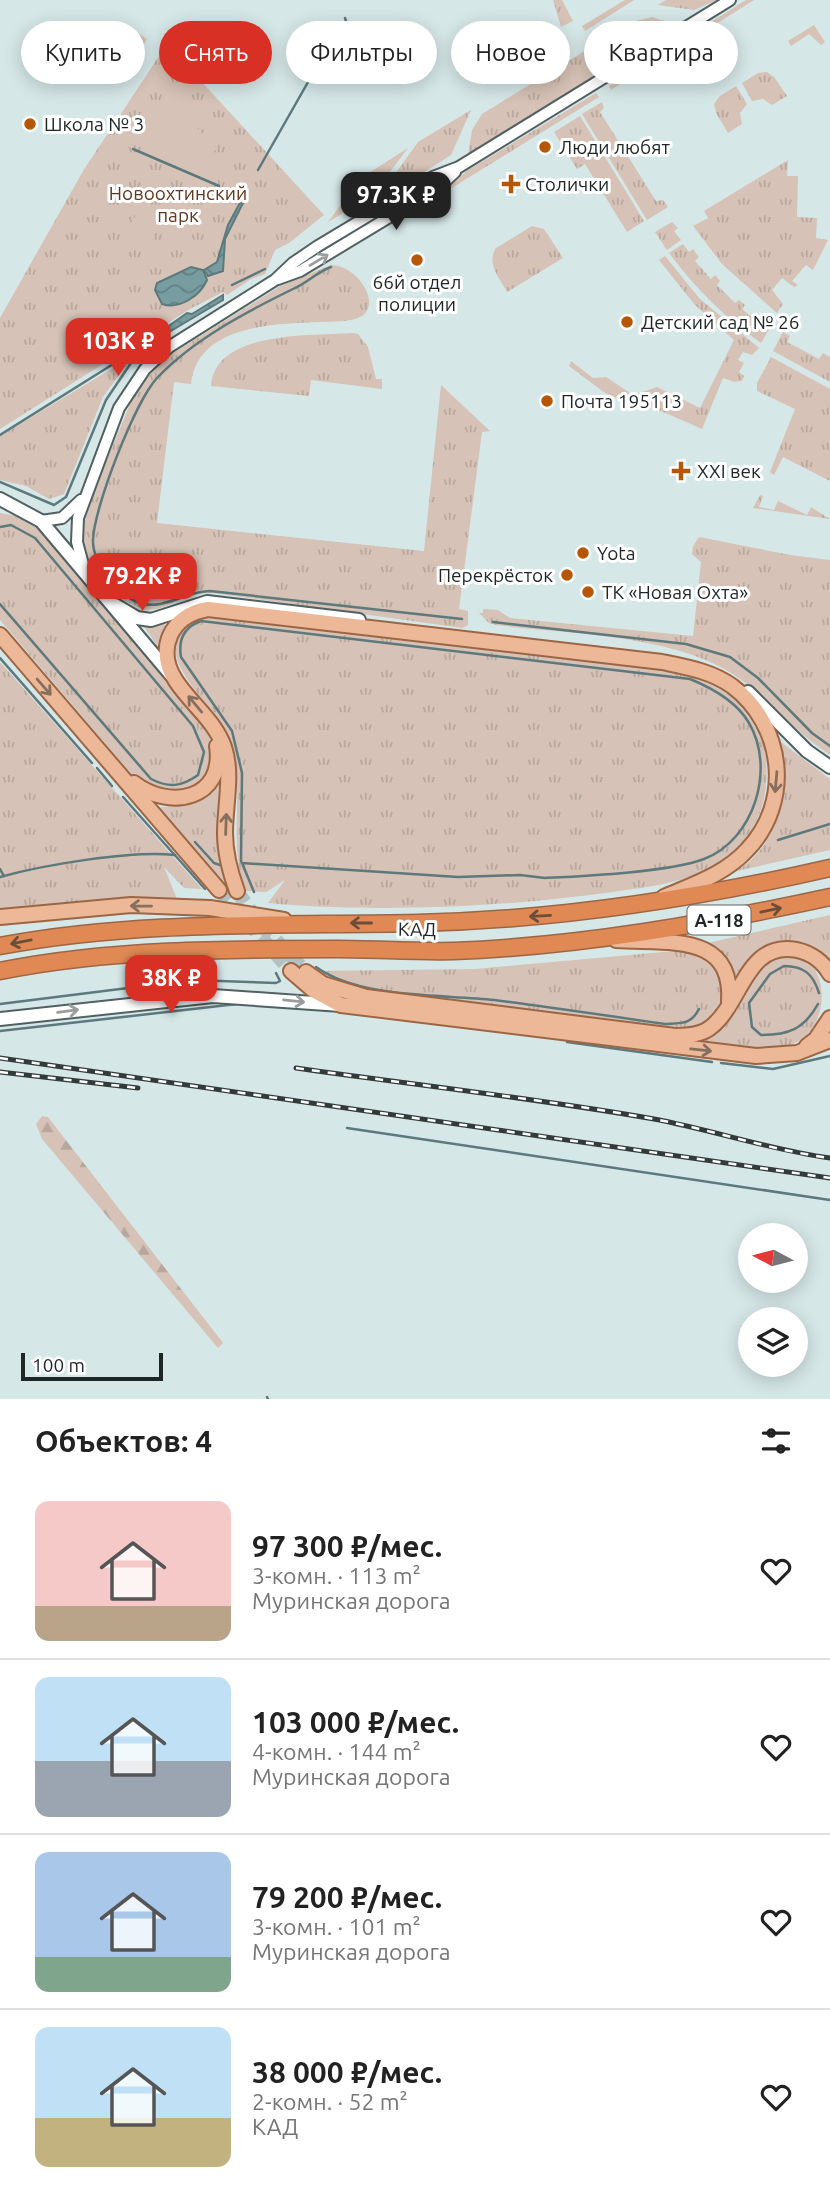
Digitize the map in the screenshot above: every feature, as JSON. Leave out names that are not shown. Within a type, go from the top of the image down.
[{"type":"highway","name":"КАД","points":[[0,946],[48,937],[172,926],[418,923],[574,914],[747,887],[830,868]]},
{"type":"highway","name":"КАД","points":[[0,971],[53,961],[187,953],[452,951],[578,944],[750,915],[830,897]]},
{"type":"main road","points":[[0,499],[41,521],[115,605],[214,730],[224,748],[227,771],[227,859],[237,891]]},
{"type":"main road","points":[[0,508],[24,510]]},
{"type":"main road","points":[[115,605],[137,618],[151,620],[193,605],[219,603],[692,662],[733,681],[807,751],[830,767]]},
{"type":"main road","points":[[175,679],[167,648],[170,633],[188,614],[208,609],[662,662],[714,676],[746,698],[761,717],[769,734],[776,754],[777,779],[773,805],[764,827],[736,862],[715,875],[657,901]]},
{"type":"main road","points":[[0,635],[219,890]]},
{"type":"main road","points":[[116,770],[156,797],[181,799],[205,786],[214,772],[218,755],[214,730]]},
{"type":"main road","points":[[0,917],[131,905],[210,908],[303,923]]},
{"type":"main road","points":[[607,939],[695,945],[715,955],[728,974],[729,1005]]},
{"type":"main road","points":[[306,972],[323,984],[366,998],[661,1035],[692,1035],[709,1029],[729,1005],[748,973],[769,952],[787,948],[800,950],[825,964],[830,974]]},
{"type":"main road","points":[[291,971],[313,990],[341,1005]]},
{"type":"main road","points":[[0,1019],[213,996],[341,1005],[756,1056],[797,1053],[830,1040]]},
{"type":"main road","points":[[797,1053],[816,1039],[830,1018]]},
{"type":"street","points":[[84,568],[76,530],[85,495],[119,408],[145,369],[169,347],[275,280],[293,263],[318,246],[433,177],[459,167],[730,0]]},
{"type":"street","points":[[41,521],[62,518],[71,513],[85,495]]},
{"type":"green space","points":[[553,0],[562,0],[573,21],[559,21]]},
{"type":"green space","points":[[625,0],[634,0],[601,21],[590,21]]},
{"type":"green space","points":[[666,0],[717,0],[694,10],[658,5]]},
{"type":"green space","points":[[746,0],[754,0],[721,21],[713,21]]},
{"type":"green space","points":[[652,17],[664,21],[636,21]]},
{"type":"green space","points":[[814,25],[825,42],[821,45],[809,34],[791,46],[788,41]]},
{"type":"green space","points":[[584,51],[584,83],[468,155],[472,130],[482,114],[531,84],[570,84],[570,60]]},
{"type":"green space","name":"Новоохтинский парк","points":[[159,56],[159,84],[204,84],[324,215],[289,243],[275,250],[265,274],[251,279],[227,295],[223,292],[190,309],[0,429],[0,318],[83,171],[141,84],[145,84],[145,77]]},
{"type":"green space","points":[[767,72],[774,77],[787,96],[772,105],[763,99],[752,101],[742,83],[758,73]]},
{"type":"green space","points":[[612,84],[621,84],[611,90],[609,86]]},
{"type":"green space","points":[[736,86],[747,104],[740,113],[742,124],[728,133],[716,113],[714,104],[720,96]]},
{"type":"green space","points":[[596,93],[599,97],[450,189],[448,187],[468,170]]},
{"type":"green space","points":[[169,98],[216,148],[201,176],[152,152],[148,124],[163,99]]},
{"type":"green space","points":[[602,102],[604,108],[600,112],[656,201],[663,200],[668,207],[647,220],[582,114]]},
{"type":"green space","points":[[471,110],[451,155],[379,201],[377,199],[418,142]]},
{"type":"green space","points":[[580,116],[644,221],[627,232],[585,164],[577,169],[554,132]]},
{"type":"green space","points":[[408,148],[374,193],[364,176]]},
{"type":"green space","points":[[788,160],[787,176],[798,176],[797,217],[817,218],[816,238],[828,240],[813,270],[806,265],[792,281],[798,285],[794,287],[782,278],[772,290],[783,304],[777,313],[722,264],[693,226],[708,218],[704,211]]},
{"type":"green space","points":[[357,183],[367,199],[328,222]]},
{"type":"green space","points":[[140,204],[160,210],[163,215],[149,248],[143,250],[125,240]]},
{"type":"green space","points":[[672,222],[678,228],[674,231],[681,240],[667,250],[655,232]]},
{"type":"green space","points":[[532,226],[544,229],[563,258],[507,292],[493,265],[493,254],[496,248]]},
{"type":"green space","points":[[683,244],[689,252],[693,249],[699,257],[695,261],[711,279],[715,275],[720,281],[717,285],[735,303],[739,300],[745,305],[742,309],[757,321],[760,317],[771,326],[761,343],[723,313],[679,266],[669,253]]},
{"type":"green space","points":[[665,256],[699,298],[759,348],[752,355],[743,352],[738,360],[744,363],[739,372],[744,376],[742,381],[734,382],[723,378],[702,429],[645,404],[639,408],[605,393],[569,366],[571,361],[593,378],[606,377],[633,395],[657,387],[700,408],[734,340],[695,305],[659,260]]},
{"type":"green space","points":[[331,265],[349,271],[363,285],[369,302],[362,316],[347,321],[281,324],[240,332],[222,339],[207,350],[196,364],[191,384],[174,382],[157,523],[424,551],[441,385],[490,431],[482,432],[459,609],[468,611],[468,625],[462,628],[213,593],[194,594],[158,609],[144,610],[117,597],[90,561],[84,544],[83,528],[91,498],[136,390],[165,358],[282,285]]},
{"type":"green space","points":[[783,332],[790,336],[787,342],[819,359],[823,353],[830,357],[830,382],[773,351]]},
{"type":"green space","points":[[358,334],[368,347],[376,379],[382,379],[382,389],[311,380],[309,396],[211,386],[217,368],[229,355],[247,345],[291,336]]},
{"type":"green space","points":[[133,356],[103,397],[64,494],[49,499],[26,486],[0,480],[0,436]]},
{"type":"green space","points":[[771,357],[830,389],[830,481],[783,457],[774,475],[770,472],[795,409],[757,391],[757,383]]},
{"type":"green space","points":[[760,495],[763,496],[759,507],[774,510],[778,501],[807,515],[811,507],[830,519],[753,508]]},
{"type":"green space","points":[[0,513],[21,517],[50,538],[199,719],[209,735],[213,754],[209,770],[192,790],[169,794],[133,776],[0,620]]},
{"type":"green space","points":[[699,537],[830,560],[830,755],[803,735],[740,679],[701,658],[645,642],[614,637],[496,625],[489,623],[479,613],[483,613],[483,609],[498,610],[510,618],[693,636],[701,562],[692,554],[693,546]]},
{"type":"green space","points":[[205,614],[660,669],[694,677],[722,690],[734,699],[754,724],[764,747],[766,760],[766,787],[762,806],[747,837],[720,862],[687,878],[663,884],[572,897],[485,905],[352,908],[268,903],[285,880],[266,892],[246,891],[238,855],[236,766],[232,748],[219,722],[182,671],[177,659],[175,647],[180,630]]},
{"type":"green space","points":[[143,625],[165,625],[158,647]]},
{"type":"green space","points":[[0,662],[202,889],[184,888],[164,867],[177,899],[78,902],[0,913]]},
{"type":"green space","points":[[781,742],[830,779],[830,850],[737,871],[763,846],[779,814],[784,778]]},
{"type":"green space","points":[[218,783],[221,784],[219,835],[229,888],[224,889],[157,808],[192,803]]},
{"type":"green space","points":[[830,915],[830,961],[804,945],[779,943],[756,954],[736,976],[730,963],[708,943]]},
{"type":"green space","points":[[674,951],[708,960],[718,971],[723,983],[722,996],[716,1009],[705,1021],[688,1031],[367,992],[339,985],[315,971],[475,969]]},
{"type":"green space","points":[[775,956],[797,956],[808,961],[816,971],[822,996],[816,1023],[808,1034],[785,1046],[759,1049],[694,1042],[721,1029],[752,974]]},
{"type":"green space","points":[[42,1116],[48,1117],[223,1343],[218,1348],[42,1139],[36,1124]]},
{"type":"water","points":[[241,201],[243,203],[225,239],[223,271],[208,276],[204,270],[217,262],[228,225]]},
{"type":"water","points":[[191,267],[203,270],[207,280],[204,286],[182,303],[162,304],[155,290],[157,283]]},
{"type":"water","points":[[223,295],[223,300],[144,347],[137,356],[126,356],[187,313],[192,314]]},
{"type":"waterway","points":[[258,170],[324,54],[345,28],[345,18]]},
{"type":"waterway","points":[[133,149],[219,186]]},
{"type":"waterway","points":[[331,267],[222,327],[188,351],[157,378],[127,431],[100,504],[93,540],[97,559],[117,587],[134,601],[143,604],[160,604],[210,591],[462,619]]},
{"type":"waterway","points":[[232,285],[265,269]]},
{"type":"waterway","points":[[0,482],[54,505],[66,497],[106,400],[137,354]]},
{"type":"waterway","points":[[0,435],[126,356]]},
{"type":"waterway","points":[[0,527],[11,525],[35,538],[193,726],[204,752],[198,775],[175,785],[151,779],[0,604]]},
{"type":"waterway","points":[[242,863],[458,877],[520,875],[545,878],[627,873],[689,863],[721,850],[736,836],[747,820],[760,781],[757,741],[744,715],[731,702],[690,679],[201,621],[186,630],[180,645],[181,657],[232,731],[242,773],[241,861],[254,892]]},
{"type":"waterway","points":[[493,622],[686,644],[730,657],[758,678],[812,733],[830,746]]},
{"type":"waterway","points":[[0,658],[92,763]]},
{"type":"waterway","points":[[97,768],[112,786]]},
{"type":"waterway","points":[[123,797],[205,889]]},
{"type":"waterway","points":[[778,840],[830,824]]},
{"type":"waterway","points":[[195,842],[214,863],[220,865]]},
{"type":"waterway","points":[[0,877],[88,860],[136,855],[175,855]]},
{"type":"waterway","points":[[0,869],[4,876]]},
{"type":"waterway","points":[[818,1004],[801,1025],[788,1032],[761,1035],[752,1027],[749,1003],[770,974],[784,966],[807,972],[819,993]]},
{"type":"waterway","points":[[316,967],[355,985],[378,990],[494,1000],[665,1024],[689,1021],[699,1009]]},
{"type":"waterway","points":[[0,1004],[192,980],[276,983],[280,981],[276,973]]},
{"type":"waterway","points":[[0,1031],[237,1004]]},
{"type":"waterway","points":[[567,1042],[712,1062]]},
{"type":"waterway","points":[[721,1063],[773,1069],[830,1056]]},
{"type":"waterway","points":[[347,1128],[830,1200]]},
{"type":"tunnel","points":[[219,890],[291,971]]},
{"type":"tunnel","points":[[237,891],[258,921],[306,972]]},
{"type":"railway","points":[[0,1058],[830,1178]]},
{"type":"railway","points":[[296,1068],[609,1111],[830,1158]]},
{"type":"railway","points":[[0,1072],[138,1088]]},
{"type":"place","name":"Школа № 3","points":[[30,124]]},
{"type":"place","name":"Люди любят","points":[[545,147]]},
{"type":"place","name":"Столички","points":[[511,184]]},
{"type":"place","name":"66й отдел полиции","points":[[417,260]]},
{"type":"place","name":"Детский сад № 26","points":[[627,322]]},
{"type":"place","name":"Почта 195113","points":[[547,401]]},
{"type":"place","name":"XXI век","points":[[681,471]]},
{"type":"place","name":"Yota","points":[[583,553]]},
{"type":"place","name":"Перекрёсток","points":[[567,575]]},
{"type":"place","name":"ТК «Новая Охта»","points":[[588,592]]}]
